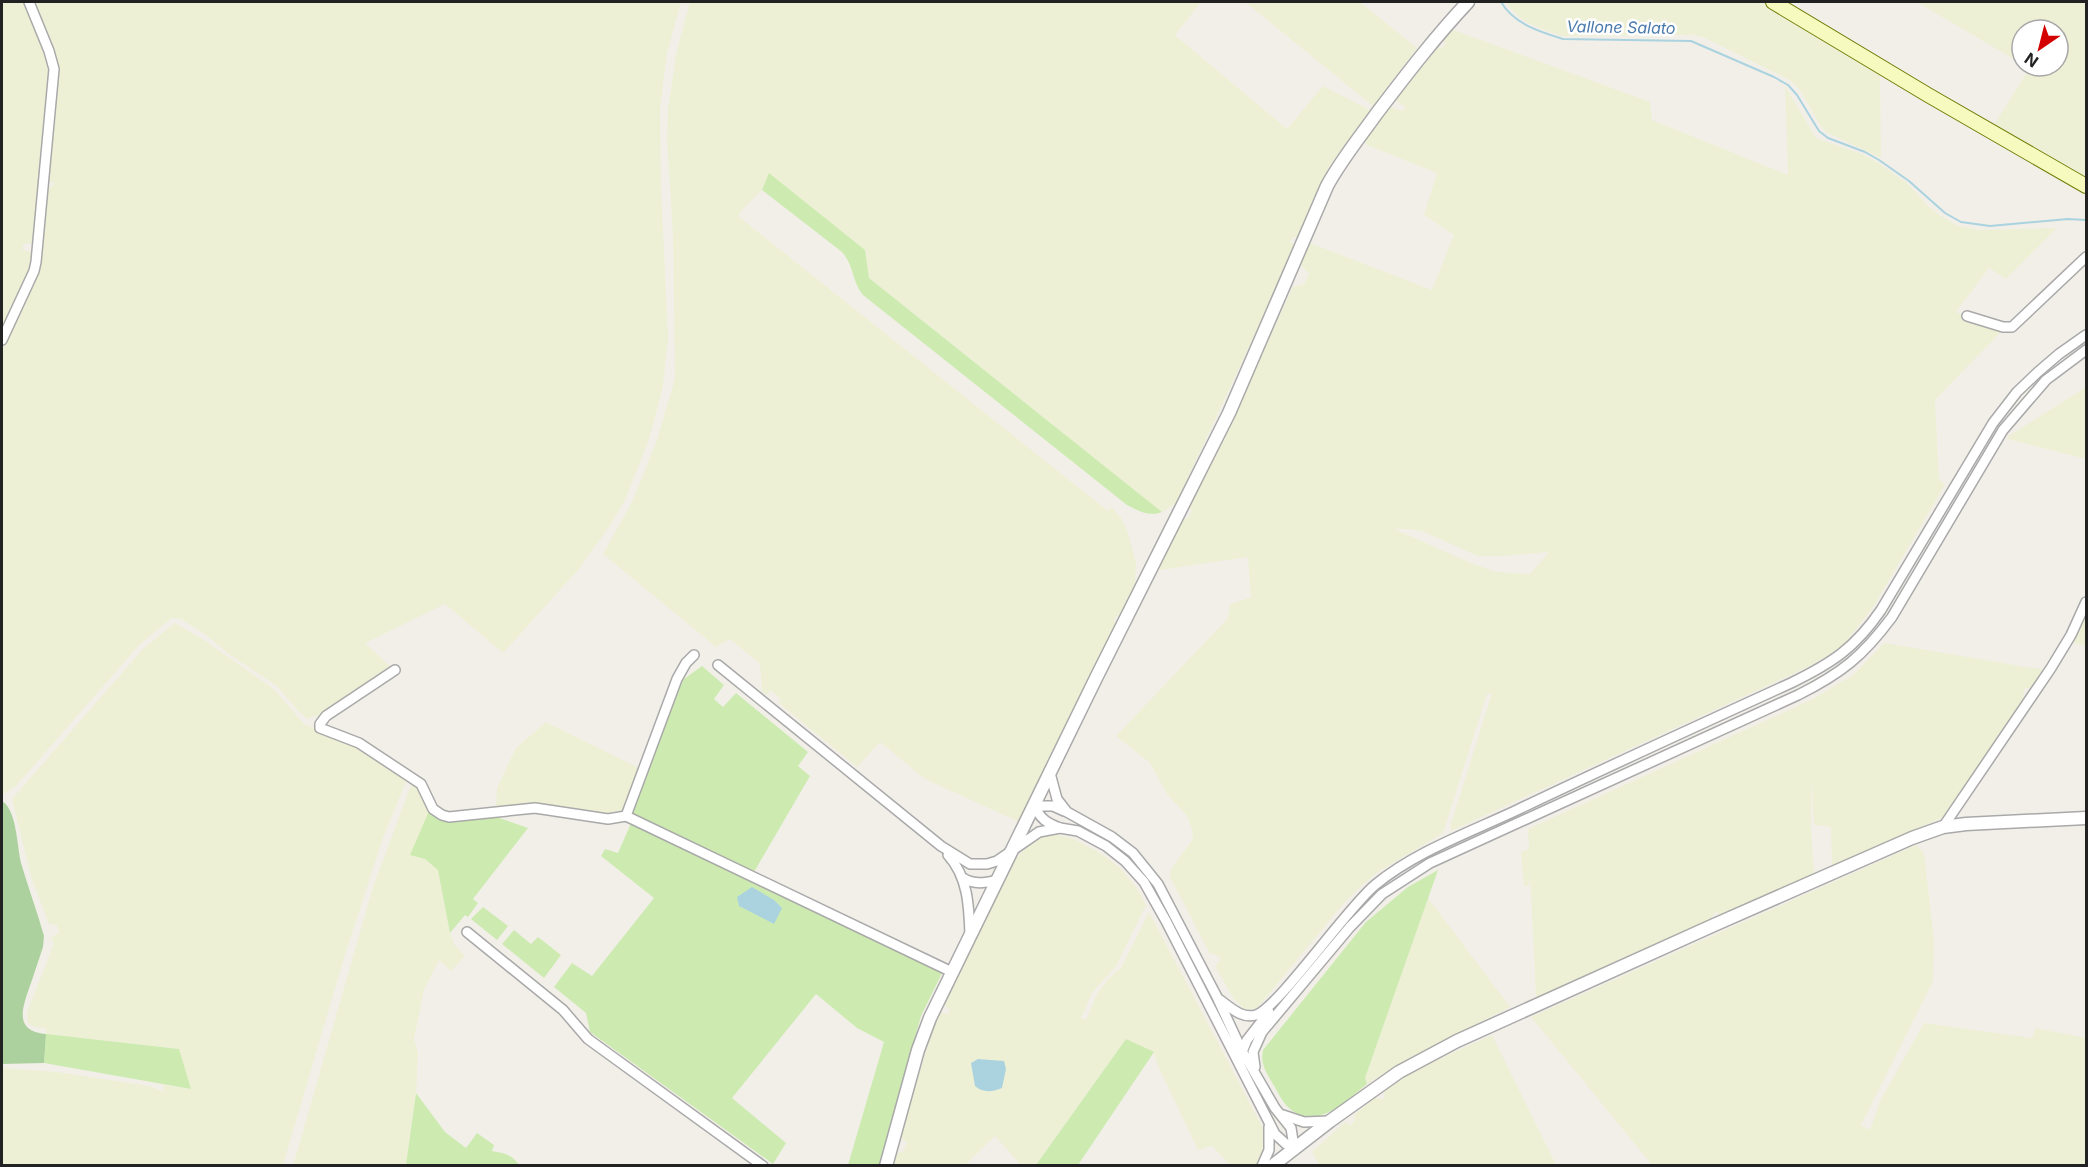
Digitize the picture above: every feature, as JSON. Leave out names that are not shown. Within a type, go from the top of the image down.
[{"type":"main road","points":[[1773,2],[2086,186]]},
{"type":"street","points":[[2,340],[36,262],[54,69],[29,2]]},
{"type":"street","points":[[886,1166],[918,1050],[930,1018],[993,883],[1013,850],[1229,413],[1318,204],[1334,174],[1387,100],[1434,40],[1468,2]]},
{"type":"street","points":[[1967,316],[2003,327],[2012,327],[2086,257]]},
{"type":"street","points":[[1247,1078],[1241,1062],[1242,1051],[1247,1040],[1282,992],[1342,919],[1373,886],[1394,871],[1423,854],[1791,683],[1821,668],[1852,646],[1867,631],[1881,610],[1993,423],[2017,392],[2038,372],[2086,335]]},
{"type":"street","points":[[1221,1028],[1234,1048],[1242,1051],[1249,1048],[1350,927],[1382,894],[1430,863],[1798,695],[1829,680],[1845,669],[1876,638],[1892,617],[2003,430],[2046,380],[2086,350]]},
{"type":"street","points":[[1943,827],[2051,668],[2071,635],[2086,602]]},
{"type":"street","points":[[626,816],[677,679],[686,663],[694,655]]},
{"type":"street","points":[[718,665],[940,846],[982,870],[993,883]]},
{"type":"street","points":[[395,670],[326,716],[320,728],[359,743],[421,784],[436,812],[449,817],[536,808],[608,819],[626,816],[952,972]]},
{"type":"street","points":[[1050,773],[1058,799],[1066,812]]},
{"type":"street","points":[[1035,806],[1053,806],[1112,837],[1133,853],[1146,867],[1158,884],[1217,997],[1242,1051],[1275,1108],[1283,1115],[1291,1128],[1294,1147]]},
{"type":"street","points":[[1035,806],[1039,816],[1047,823],[1078,831],[1106,846],[1125,861],[1144,882],[1279,1139],[1294,1147]]},
{"type":"street","points":[[1272,1166],[1294,1147],[1399,1072],[1457,1041],[1912,838],[1943,827],[2086,818]]},
{"type":"street","points":[[970,864],[987,864],[1039,832],[1060,828]]},
{"type":"street","points":[[940,846],[954,862],[963,878],[969,907],[970,934]]},
{"type":"street","points":[[963,878],[977,883],[993,883]]},
{"type":"street","points":[[467,932],[564,1010],[588,1039],[763,1166]]},
{"type":"street","points":[[1217,997],[1233,1010],[1248,1016],[1262,1013],[1282,992]]},
{"type":"street","points":[[1258,1078],[1253,1052],[1262,1032]]},
{"type":"street","points":[[1283,1115],[1304,1122],[1330,1121]]},
{"type":"street","points":[[1262,1166],[1269,1150],[1268,1119]]},
{"type":"green space","points":[[2,2],[25,2],[50,68],[34,243],[24,244],[22,249],[33,253],[34,259],[2,335]]},
{"type":"green space","points":[[32,2],[681,2],[667,53],[660,110],[668,337],[663,386],[655,417],[648,442],[625,500],[609,527],[578,570],[503,653],[445,604],[365,643],[393,669],[320,717],[314,716],[308,719],[277,686],[230,655],[206,635],[181,619],[172,618],[140,644],[16,786],[2,795],[2,351],[37,272],[47,186],[52,187],[54,183],[47,180],[57,69]]},
{"type":"green space","points":[[690,2],[1201,2],[1175,35],[1287,129],[1323,86],[1370,110],[1330,165],[1299,238],[1293,237],[1290,242],[1296,246],[1176,503],[1162,512],[869,278],[865,250],[769,174],[762,190],[738,216],[1108,511],[1111,507],[1121,518],[1128,533],[1136,563],[1135,584],[1121,617],[1116,616],[1114,620],[1118,624],[1019,822],[925,779],[880,742],[857,767],[779,703],[781,700],[771,690],[766,695],[762,691],[760,664],[730,639],[716,647],[603,554],[633,500],[656,443],[675,379],[668,110],[676,54]]},
{"type":"green space","points":[[1245,2],[1360,2],[1417,48],[1373,106]]},
{"type":"green space","points":[[1505,2],[1764,2],[1880,73],[1881,158],[1826,132],[1800,90],[1790,80],[1703,37],[1692,35],[1561,36],[1520,18]]},
{"type":"green space","points":[[1917,2],[2086,2],[2086,179],[1994,125],[2023,78],[2070,78],[2070,18],[2010,18],[2010,57]]},
{"type":"green space","points":[[1451,29],[1650,102],[1652,120],[1788,175],[1785,86],[1816,138],[1864,155],[1878,163],[1907,183],[1928,206],[1958,226],[1980,230],[2057,228],[2006,279],[1989,268],[1956,312],[2001,332],[1935,400],[1939,479],[1945,485],[1873,607],[1846,642],[1812,665],[1451,831],[1451,824],[1492,693],[1487,694],[1443,833],[1378,872],[1360,887],[1344,903],[1258,1007],[1244,1009],[1233,998],[1215,966],[1221,959],[1215,954],[1210,954],[1170,877],[1171,869],[1193,839],[1187,816],[1167,794],[1150,763],[1116,736],[1228,618],[1230,604],[1251,597],[1248,557],[1160,570],[1158,566],[1181,520],[1188,518],[1192,511],[1188,505],[1225,437],[1223,435],[1293,287],[1304,284],[1309,274],[1300,264],[1310,243],[1432,290],[1454,235],[1424,215],[1437,173],[1367,145],[1365,140],[1389,107],[1403,111],[1405,107],[1394,99],[1437,46],[1441,49],[1446,43],[1443,41]],"holes":[[[1394,529],[1424,532],[1478,556],[1549,552],[1530,574],[1496,572]]]},
{"type":"green space","points":[[769,173],[865,250],[869,278],[1162,512],[1149,514],[1127,505],[863,295],[849,262],[842,252],[762,190]]},
{"type":"green space","points":[[2086,387],[2086,459],[2008,439],[2007,437]]},
{"type":"green space","points":[[2086,608],[2086,646],[2071,642]]},
{"type":"green space","points":[[175,623],[204,640],[275,690],[304,724],[358,746],[407,779],[383,838],[344,958],[283,1165],[2,1165],[2,1068],[57,1072],[149,1086],[164,1092],[163,1085],[190,1089],[179,1049],[46,1034],[47,1029],[32,1026],[28,1022],[27,1012],[54,944],[51,938],[59,932],[57,925],[49,924],[32,880],[12,799],[143,649]]},
{"type":"green space","points":[[1884,643],[2045,670],[2032,688],[2025,688],[2023,695],[2025,698],[1990,752],[1943,817],[1832,867],[1831,827],[1814,825],[1811,779],[1814,874],[1721,915],[1717,912],[1713,914],[1711,920],[1536,997],[1530,873],[1529,886],[1524,886],[1521,852],[1529,849],[1528,829],[1813,699],[1853,675]]},
{"type":"green space","points":[[702,666],[724,685],[714,699],[723,707],[736,693],[808,752],[798,766],[810,776],[754,872],[632,814],[677,692],[684,679]]},
{"type":"green space","points":[[546,722],[643,770],[624,812],[608,815],[543,804],[496,808],[497,788],[516,748]]},
{"type":"green space","points":[[411,785],[419,788],[429,811],[425,859],[438,869],[450,933],[454,944],[465,956],[451,971],[439,960],[424,990],[414,1039],[418,1053],[416,1093],[406,1165],[293,1166],[373,887]]},
{"type":"green space","points":[[2,801],[14,820],[21,863],[44,936],[43,947],[25,1000],[23,1016],[28,1028],[46,1034],[44,1063],[2,1064]]},
{"type":"green space","points":[[429,811],[441,819],[491,815],[528,828],[473,899],[478,903],[468,917],[465,915],[450,933],[438,870],[425,859],[410,855]]},
{"type":"green space","points":[[632,821],[943,971],[921,1016],[879,1166],[848,1165],[884,1042],[857,1028],[816,994],[732,1098],[786,1143],[773,1164],[590,1032],[586,1013],[554,987],[572,963],[592,976],[654,898],[601,856],[605,849],[618,853]]},
{"type":"green space","points":[[1042,835],[1058,835],[1074,839],[1100,853],[1119,867],[1136,887],[1146,905],[1116,966],[1092,993],[1081,1018],[1086,1020],[1096,996],[1108,979],[1121,968],[1149,912],[1265,1132],[1266,1144],[1259,1165],[1230,1165],[1212,1146],[1198,1150],[1154,1053],[1126,1039],[1036,1165],[1021,1165],[995,1136],[965,1165],[893,1166],[895,1154],[904,1151],[907,1143],[900,1136],[932,1032],[940,1012],[947,1014],[950,1010],[943,1004],[1015,859]]},
{"type":"green space","points":[[1916,845],[1924,853],[1934,939],[1933,981],[1861,1125],[1870,1130],[1880,1101],[1924,1023],[2032,1038],[2036,1028],[2086,1038],[2086,1165],[1652,1165],[1531,1017]]},
{"type":"green space","points":[[1438,870],[1365,1078],[1367,1084],[1330,1111],[1310,1117],[1299,1115],[1284,1103],[1268,1076],[1263,1064],[1263,1050],[1366,922],[1408,887]]},
{"type":"green space","points":[[1428,898],[1510,1007],[1408,1059],[1367,1084],[1365,1078]]},
{"type":"green space","points":[[483,907],[508,926],[497,940],[471,919]]},
{"type":"green space","points":[[514,930],[531,944],[538,937],[561,955],[544,978],[502,944]]},
{"type":"green space","points":[[46,1034],[179,1049],[191,1089],[44,1063]]},
{"type":"green space","points":[[1492,1035],[1556,1165],[1319,1165],[1312,1152],[1345,1122],[1350,1125],[1355,1121],[1354,1115],[1376,1097],[1382,1100],[1385,1096],[1383,1090],[1413,1071]]},
{"type":"green space","points":[[1126,1039],[1154,1052],[1078,1165],[1036,1165]]},
{"type":"green space","points":[[416,1093],[445,1132],[466,1148],[477,1133],[494,1145],[492,1151],[508,1155],[519,1165],[406,1165]]},
{"type":"water","points":[[752,887],[774,900],[782,908],[774,924],[739,906],[737,897]]},
{"type":"water","points":[[978,1059],[1004,1061],[1006,1069],[1002,1088],[988,1091],[975,1086],[971,1063]]},
{"type":"waterway","name":"Vallone Salato","points":[[1501,2],[1506,10],[1520,22],[1563,39],[1691,41],[1774,77],[1788,85],[1797,95],[1819,131],[1828,138],[1865,152],[1879,160],[1909,181],[1945,213],[1961,222],[1990,226],[2068,219],[2086,220]]}]
